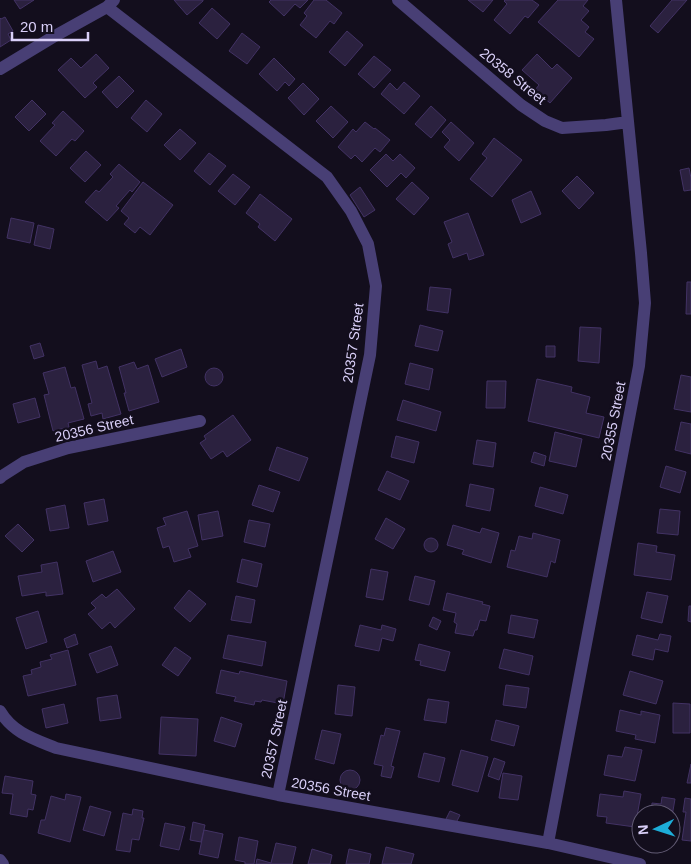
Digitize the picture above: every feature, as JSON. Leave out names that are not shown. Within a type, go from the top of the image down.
[{"type":"street","name":"20358 Street","points":[[398,0],[521,105],[545,121],[562,128],[628,122]]},
{"type":"street","name":"20355 Street","points":[[548,843],[639,366],[645,303],[616,0]]},
{"type":"street","points":[[0,69],[111,4]]},
{"type":"street","name":"20357 Street","points":[[111,4],[327,176],[351,211],[368,244],[376,286],[370,354],[278,795]]},
{"type":"street","name":"20356 Street","points":[[0,478],[24,462],[68,448],[200,421]]},
{"type":"street","name":"20356 Street","points":[[2,720],[24,736],[56,748],[278,795],[548,843],[640,864]]},
{"type":"street","points":[[0,860],[3,864]]},
{"type":"building","points":[[14,0],[34,0],[20,9]]},
{"type":"building","points":[[174,0],[203,0],[203,1],[187,15]]},
{"type":"building","points":[[271,0],[308,0],[300,8],[295,4],[284,16],[269,2]]},
{"type":"building","points":[[314,0],[326,0],[342,13],[334,24],[330,21],[316,38],[300,25],[307,16],[304,13]]},
{"type":"building","points":[[468,0],[493,0],[483,12]]},
{"type":"building","points":[[505,0],[532,0],[539,5],[528,18],[525,16],[510,34],[494,20],[507,4]]},
{"type":"building","points":[[558,0],[588,0],[583,6],[589,11],[581,20],[589,27],[585,32],[594,39],[579,57],[538,22]]},
{"type":"building","points":[[672,0],[687,0],[658,33],[650,26]]},
{"type":"building","points":[[212,8],[230,24],[217,39],[199,23]]},
{"type":"building","points":[[5,17],[13,31],[8,34],[11,40],[0,47],[0,18]]},
{"type":"building","points":[[347,31],[363,45],[345,66],[329,52]]},
{"type":"building","points":[[242,33],[260,47],[247,64],[229,51]]},
{"type":"building","points":[[96,54],[109,68],[93,83],[97,87],[85,98],[58,70],[71,58],[81,68]]},
{"type":"building","points":[[537,54],[552,69],[557,64],[572,78],[550,103],[535,90],[539,85],[522,70]]},
{"type":"building","points":[[374,56],[391,70],[374,88],[358,74]]},
{"type":"building","points":[[274,58],[295,79],[289,86],[285,82],[277,91],[259,74]]},
{"type":"building","points":[[119,76],[134,91],[117,108],[102,92]]},
{"type":"building","points":[[404,82],[420,96],[404,114],[381,94],[390,83],[397,90]]},
{"type":"building","points":[[303,83],[319,99],[304,115],[288,98]]},
{"type":"building","points":[[32,100],[46,114],[29,131],[15,117]]},
{"type":"building","points":[[146,100],[162,114],[147,132],[131,118]]},
{"type":"building","points":[[331,106],[348,122],[333,138],[316,121]]},
{"type":"building","points":[[431,106],[446,120],[431,138],[415,124]]},
{"type":"building","points":[[63,111],[84,131],[75,141],[72,139],[56,156],[40,141],[55,125],[52,123]]},
{"type":"building","points":[[365,122],[390,140],[380,152],[375,148],[362,162],[355,155],[351,159],[338,147],[353,129],[356,132]]},
{"type":"building","points":[[451,122],[474,143],[459,161],[444,147],[450,140],[442,132]]},
{"type":"building","points":[[180,129],[196,143],[180,160],[164,145]]},
{"type":"building","points":[[494,138],[522,160],[492,197],[470,179],[487,158],[482,154]]},
{"type":"building","points":[[86,151],[101,165],[85,182],[70,168]]},
{"type":"building","points":[[209,153],[226,166],[210,185],[194,171]]},
{"type":"building","points":[[386,154],[393,161],[400,154],[415,168],[406,178],[401,173],[387,187],[370,170]]},
{"type":"building","points":[[119,164],[140,182],[116,206],[119,208],[107,221],[85,202],[96,190],[99,192],[113,177],[110,174]]},
{"type":"building","points":[[689,168],[691,190],[684,191],[680,170]]},
{"type":"building","points":[[233,174],[250,187],[235,205],[218,191]]},
{"type":"building","points":[[577,176],[594,193],[579,209],[562,191]]},
{"type":"building","points":[[143,182],[173,205],[150,235],[140,227],[135,233],[124,224],[129,218],[121,211]]},
{"type":"building","points":[[412,182],[429,198],[414,215],[396,199]]},
{"type":"building","points":[[360,187],[375,210],[364,217],[350,195]]},
{"type":"building","points":[[531,191],[541,214],[521,223],[512,200]]},
{"type":"building","points":[[260,194],[292,219],[275,241],[258,227],[260,224],[246,213]]},
{"type":"building","points":[[468,213],[484,255],[469,260],[467,253],[453,258],[448,244],[452,242],[444,222]]},
{"type":"building","points":[[11,218],[34,223],[30,243],[7,238]]},
{"type":"building","points":[[38,225],[54,229],[50,249],[34,245]]},
{"type":"building","points":[[687,282],[691,282],[691,314],[686,314]]},
{"type":"building","points":[[430,287],[451,289],[448,313],[427,310]]},
{"type":"building","points":[[420,325],[443,331],[438,351],[415,346]]},
{"type":"building","points":[[580,327],[601,328],[599,363],[578,361]]},
{"type":"building","points":[[40,343],[44,356],[34,359],[30,346]]},
{"type":"building","points":[[546,346],[555,346],[555,357],[546,357]]},
{"type":"building","points":[[181,349],[187,367],[162,377],[155,359]]},
{"type":"building","points":[[96,361],[98,369],[107,366],[121,414],[103,419],[102,413],[91,416],[88,404],[92,403],[82,365]]},
{"type":"building","points":[[134,362],[137,369],[148,365],[159,402],[129,411],[119,367]]},
{"type":"building","points":[[410,363],[433,369],[429,390],[405,384]]},
{"type":"building","points":[[65,367],[71,388],[75,387],[84,419],[68,423],[69,427],[53,431],[44,395],[49,394],[43,373]]},
{"type":"building","points":[[214,368],[222,373],[223,377],[218,385],[214,386],[206,381],[205,377],[210,369]]},
{"type":"building","points":[[681,375],[691,377],[691,412],[674,409]]},
{"type":"building","points":[[537,379],[572,387],[571,392],[590,397],[586,413],[604,417],[599,438],[528,421]]},
{"type":"building","points":[[487,381],[506,381],[505,408],[486,408]]},
{"type":"building","points":[[35,398],[40,417],[18,423],[13,404]]},
{"type":"building","points":[[403,400],[441,412],[436,431],[397,420]]},
{"type":"building","points":[[233,415],[251,440],[227,457],[223,451],[211,459],[200,443],[206,439],[204,436]]},
{"type":"building","points":[[681,422],[691,424],[691,454],[675,450]]},
{"type":"building","points":[[555,432],[582,439],[576,467],[549,461]]},
{"type":"building","points":[[396,436],[419,442],[414,463],[391,457]]},
{"type":"building","points":[[477,440],[496,443],[493,467],[473,464]]},
{"type":"building","points":[[277,447],[308,458],[299,481],[269,470]]},
{"type":"building","points":[[534,452],[546,456],[544,466],[531,462]]},
{"type":"building","points":[[666,466],[686,472],[680,493],[660,487]]},
{"type":"building","points":[[387,471],[409,481],[400,500],[378,490]]},
{"type":"building","points":[[470,484],[494,489],[490,511],[466,506]]},
{"type":"building","points":[[259,485],[280,492],[273,512],[252,505]]},
{"type":"building","points":[[540,487],[568,495],[563,514],[535,506]]},
{"type":"building","points":[[104,499],[108,521],[88,525],[84,503]]},
{"type":"building","points":[[65,505],[69,528],[50,531],[46,509]]},
{"type":"building","points":[[660,509],[680,511],[678,535],[657,533]]},
{"type":"building","points":[[187,511],[198,546],[188,549],[191,557],[174,562],[169,546],[163,548],[157,528],[166,525],[163,518]]},
{"type":"building","points":[[218,511],[223,536],[202,540],[198,515]]},
{"type":"building","points":[[386,518],[405,529],[393,549],[375,539]]},
{"type":"building","points":[[249,520],[270,524],[265,547],[244,542]]},
{"type":"building","points":[[18,524],[34,540],[22,552],[5,536]]},
{"type":"building","points":[[453,525],[480,533],[482,528],[499,533],[491,563],[462,554],[464,550],[447,545]]},
{"type":"building","points":[[533,533],[560,540],[555,563],[551,561],[547,577],[507,567],[511,550],[515,551],[519,536],[532,539]]},
{"type":"building","points":[[428,538],[434,538],[438,545],[434,552],[428,552],[424,548],[424,542]]},
{"type":"building","points":[[638,543],[657,546],[656,552],[675,555],[671,580],[634,575]]},
{"type":"building","points":[[113,551],[121,572],[93,582],[86,561]]},
{"type":"building","points":[[242,559],[262,564],[257,587],[237,582]]},
{"type":"building","points":[[57,562],[63,594],[46,596],[46,592],[22,596],[18,576],[42,572],[41,565]]},
{"type":"building","points":[[371,569],[388,572],[383,600],[366,597]]},
{"type":"building","points":[[415,576],[435,581],[429,605],[409,600]]},
{"type":"building","points":[[117,589],[135,609],[115,628],[110,622],[102,629],[88,614],[96,608],[91,603],[102,594],[106,598]]},
{"type":"building","points":[[189,590],[206,604],[190,622],[174,608]]},
{"type":"building","points":[[647,592],[668,596],[662,623],[641,618]]},
{"type":"building","points":[[447,593],[483,602],[482,604],[490,606],[486,621],[480,620],[473,636],[455,633],[457,624],[454,622],[456,613],[443,610]]},
{"type":"building","points":[[236,596],[255,600],[251,623],[231,620]]},
{"type":"building","points":[[689,606],[691,606],[691,622],[688,621]]},
{"type":"building","points":[[38,611],[47,642],[26,649],[16,618]]},
{"type":"building","points":[[511,615],[538,620],[534,638],[508,633]]},
{"type":"building","points":[[433,617],[441,621],[437,630],[429,626]]},
{"type":"building","points":[[360,625],[381,630],[382,625],[396,629],[393,641],[382,638],[379,651],[355,646]]},
{"type":"building","points":[[75,634],[78,644],[67,648],[64,639]]},
{"type":"building","points":[[660,634],[671,636],[668,652],[655,649],[653,660],[632,655],[637,635],[658,640]]},
{"type":"building","points":[[228,635],[266,642],[262,666],[223,658]]},
{"type":"building","points":[[419,644],[450,652],[445,671],[420,665],[421,661],[415,660]]},
{"type":"building","points":[[111,646],[118,665],[97,673],[89,654]]},
{"type":"building","points":[[175,647],[191,658],[178,676],[162,665]]},
{"type":"building","points":[[504,649],[533,656],[529,675],[499,668]]},
{"type":"building","points":[[68,650],[76,685],[28,696],[23,676],[32,674],[31,670],[41,667],[40,662],[52,659],[50,655]]},
{"type":"building","points":[[221,670],[239,674],[240,671],[287,681],[283,704],[262,700],[261,702],[255,701],[254,705],[234,701],[236,697],[216,693]]},
{"type":"building","points":[[630,671],[663,681],[656,704],[623,695]]},
{"type":"building","points":[[338,685],[355,687],[352,716],[335,714]]},
{"type":"building","points":[[506,685],[529,688],[526,708],[503,705]]},
{"type":"building","points":[[117,695],[121,718],[100,721],[97,698]]},
{"type":"building","points":[[428,699],[449,702],[446,723],[424,720]]},
{"type":"building","points":[[673,703],[690,704],[690,733],[673,733]]},
{"type":"building","points":[[64,704],[68,723],[46,728],[42,709]]},
{"type":"building","points":[[620,710],[641,715],[641,711],[660,715],[655,743],[635,739],[636,735],[616,731]]},
{"type":"building","points":[[161,717],[198,719],[196,756],[159,754]]},
{"type":"building","points":[[221,717],[242,724],[235,747],[214,741]]},
{"type":"building","points":[[496,720],[519,726],[514,746],[491,740]]},
{"type":"building","points":[[386,728],[400,731],[391,766],[394,767],[391,778],[381,776],[383,766],[374,764],[381,735],[384,736]]},
{"type":"building","points":[[322,730],[341,734],[334,764],[315,759]]},
{"type":"building","points":[[625,747],[642,750],[635,781],[604,775],[608,755],[622,757]]},
{"type":"building","points":[[461,750],[488,757],[478,792],[452,785]]},
{"type":"building","points":[[424,753],[445,758],[439,782],[418,777]]},
{"type":"building","points":[[494,758],[505,762],[499,780],[488,776]]},
{"type":"building","points":[[691,764],[691,783],[687,783]]},
{"type":"building","points":[[350,770],[357,773],[360,780],[357,787],[350,790],[343,787],[340,780],[343,773]]},
{"type":"building","points":[[503,773],[522,776],[518,800],[499,798]]},
{"type":"building","points":[[5,776],[33,781],[31,794],[36,795],[33,810],[28,809],[27,817],[10,814],[13,794],[2,793]]},
{"type":"building","points":[[624,791],[641,794],[639,804],[631,804],[631,826],[606,823],[607,817],[597,816],[600,794],[623,797]]},
{"type":"building","points":[[66,794],[81,797],[70,842],[38,833],[41,820],[45,820],[51,796],[65,800]]},
{"type":"building","points":[[662,797],[675,799],[674,804],[661,804]]},
{"type":"building","points":[[685,798],[691,799],[691,841],[682,840],[686,812],[683,812]]},
{"type":"building","points":[[90,806],[111,812],[104,836],[83,830]]},
{"type":"building","points":[[133,809],[143,811],[142,818],[144,818],[139,840],[132,839],[130,852],[116,850],[123,813],[132,815]]},
{"type":"building","points":[[450,811],[460,815],[456,823],[446,819]]},
{"type":"building","points":[[193,822],[205,825],[201,842],[190,840]]},
{"type":"building","points":[[165,823],[185,827],[179,850],[160,846]]},
{"type":"building","points":[[204,830],[223,834],[218,858],[199,854]]},
{"type":"building","points":[[239,837],[258,841],[254,864],[245,864],[245,862],[235,860]]},
{"type":"building","points":[[276,843],[296,847],[292,864],[256,864],[257,859],[271,863]]},
{"type":"building","points":[[386,847],[414,854],[411,864],[382,864]]},
{"type":"building","points":[[312,849],[332,855],[330,864],[308,864]]},
{"type":"building","points":[[349,849],[371,854],[369,864],[346,864]]}]
